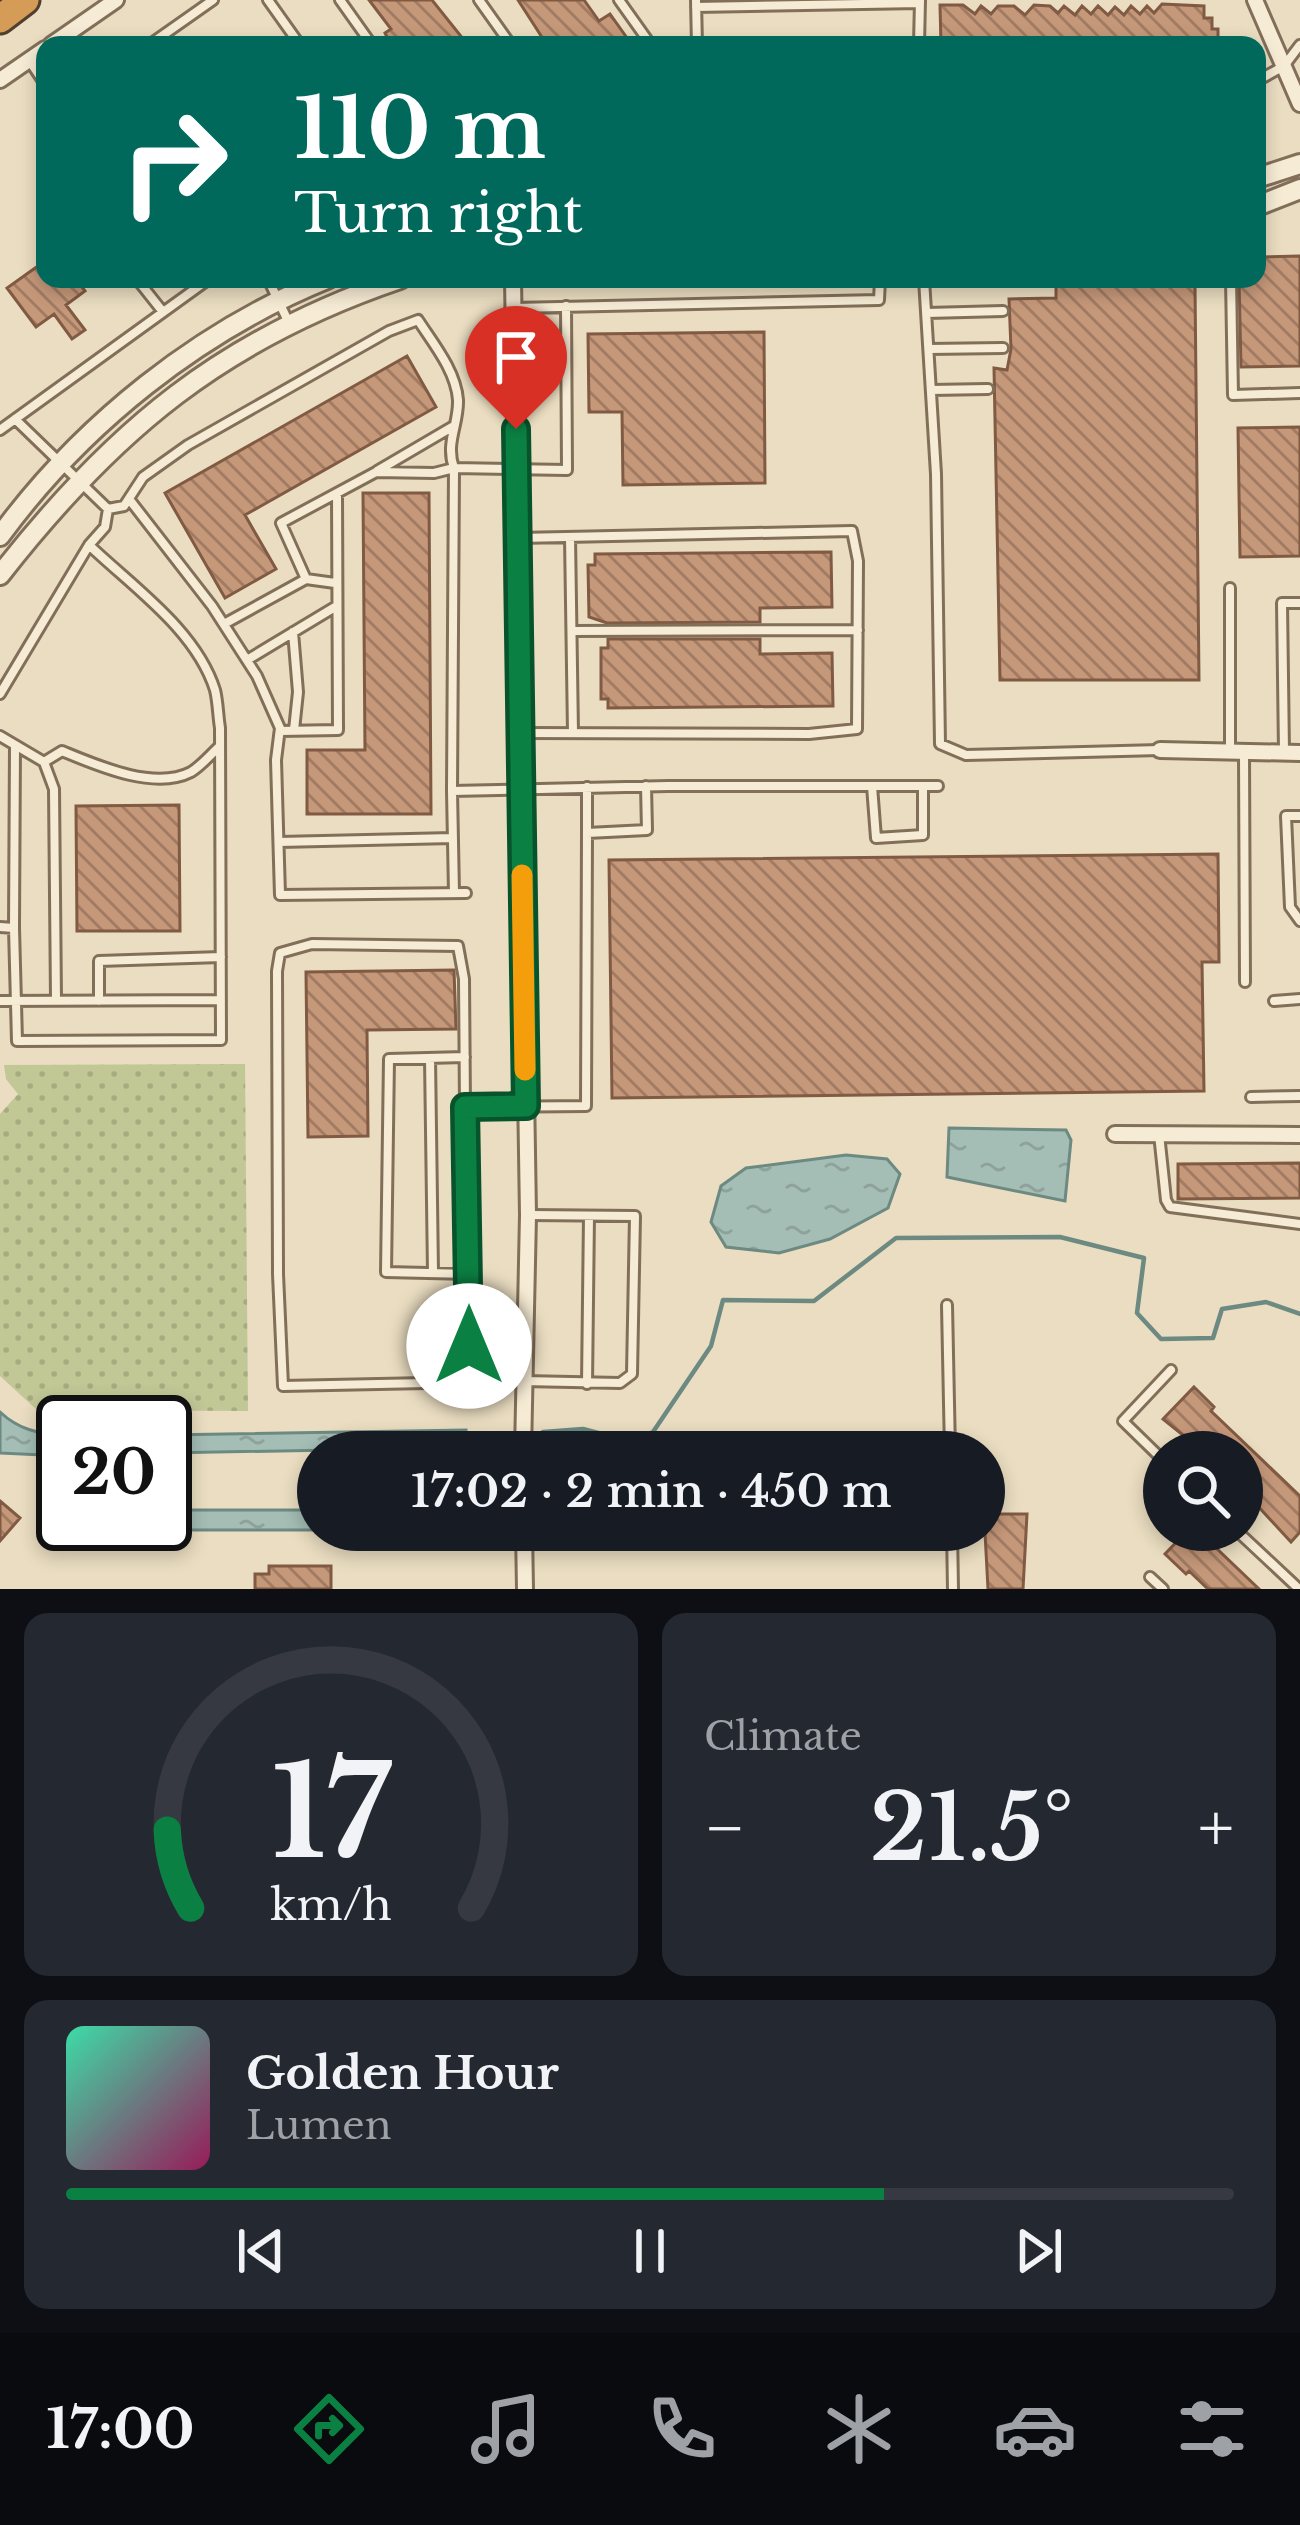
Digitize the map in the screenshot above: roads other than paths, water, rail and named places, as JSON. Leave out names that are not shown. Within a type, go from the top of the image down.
[{"type":"highway","points":[[0,19],[26,0]]},
{"type":"street","points":[[64,36],[116,0]]},
{"type":"street","points":[[1255,0],[1300,104]]},
{"type":"street","points":[[0,80],[36,55]]},
{"type":"street","points":[[1266,175],[1300,164]]},
{"type":"street","points":[[1266,202],[1300,189]]},
{"type":"street","points":[[0,536],[61,463],[173,364],[231,326],[307,288]]},
{"type":"street","points":[[0,574],[78,480],[119,439],[203,374],[289,323],[377,288]]},
{"type":"street","points":[[513,288],[527,1215],[524,1431]]},
{"type":"street","points":[[1160,750],[1292,753]]},
{"type":"street","points":[[1115,1134],[1300,1135]]},
{"type":"street","points":[[524,1551],[525,1589]]},
{"type":"lane","points":[[161,36],[213,0]]},
{"type":"lane","points":[[268,0],[294,36]]},
{"type":"lane","points":[[340,0],[366,36]]},
{"type":"lane","points":[[478,0],[504,36]]},
{"type":"lane","points":[[619,0],[645,36]]},
{"type":"lane","points":[[697,36],[696,3],[920,1],[919,36]]},
{"type":"lane","points":[[1266,76],[1284,66],[1300,45]]},
{"type":"lane","points":[[29,60],[36,70]]},
{"type":"lane","points":[[144,288],[163,312]]},
{"type":"lane","points":[[0,430],[196,288]]},
{"type":"lane","points":[[272,288],[289,323]]},
{"type":"lane","points":[[514,308],[879,299],[880,288]]},
{"type":"lane","points":[[925,288],[932,390],[940,744],[966,755],[1160,750]]},
{"type":"lane","points":[[1231,288],[1233,395],[1300,393]]},
{"type":"lane","points":[[376,472],[567,470],[566,306]]},
{"type":"lane","points":[[927,313],[1004,311]]},
{"type":"lane","points":[[108,509],[124,506],[143,477],[188,445],[388,331],[418,320],[454,379],[459,404],[448,454],[454,468],[454,893]]},
{"type":"lane","points":[[929,349],[1003,348]]},
{"type":"lane","points":[[932,390],[988,389]]},
{"type":"lane","points":[[15,419],[108,509]]},
{"type":"lane","points":[[306,579],[281,523],[453,426]]},
{"type":"lane","points":[[280,730],[338,730],[337,493]]},
{"type":"lane","points":[[129,499],[224,624],[280,730],[275,760],[280,895],[466,893]]},
{"type":"lane","points":[[0,694],[89,545],[105,527],[108,509]]},
{"type":"lane","points":[[517,538],[852,531],[858,561],[857,729],[809,734],[520,733]]},
{"type":"lane","points":[[570,536],[573,733]]},
{"type":"lane","points":[[14,745],[17,1041],[221,1040],[220,746],[215,691],[200,658],[179,631],[89,545]]},
{"type":"lane","points":[[224,624],[306,579],[335,583]]},
{"type":"lane","points":[[1231,588],[1245,982]]},
{"type":"lane","points":[[1292,753],[1282,603],[1300,603]]},
{"type":"lane","points":[[247,660],[336,606]]},
{"type":"lane","points":[[572,631],[858,629]]},
{"type":"lane","points":[[293,632],[298,692],[294,730]]},
{"type":"lane","points":[[0,736],[44,762],[54,790],[56,1000]]},
{"type":"lane","points":[[44,762],[62,751],[121,775],[180,776],[194,771],[220,746]]},
{"type":"lane","points":[[587,833],[647,830],[646,786]]},
{"type":"lane","points":[[872,786],[876,838],[923,835],[923,786]]},
{"type":"lane","points":[[452,791],[938,786]]},
{"type":"lane","points":[[465,1107],[586,1106],[587,787]]},
{"type":"lane","points":[[1300,816],[1286,816],[1290,907],[1300,921]]},
{"type":"lane","points":[[279,842],[453,838]]},
{"type":"lane","points":[[0,927],[14,928]]},
{"type":"lane","points":[[469,1381],[464,979],[458,946],[312,944],[280,953],[278,1250],[283,1386],[620,1383],[632,1373],[635,1216],[527,1215]]},
{"type":"lane","points":[[99,1000],[99,961],[221,957]]},
{"type":"lane","points":[[1274,1000],[1300,999]]},
{"type":"lane","points":[[0,1001],[221,1000]]},
{"type":"lane","points":[[465,1057],[389,1059],[386,1272],[470,1274]]},
{"type":"lane","points":[[430,1058],[434,1273]]},
{"type":"lane","points":[[1251,1097],[1300,1096]]},
{"type":"lane","points":[[1159,1134],[1170,1207],[1300,1224]]},
{"type":"lane","points":[[587,1384],[589,1216]]},
{"type":"lane","points":[[947,1305],[950,1431]]},
{"type":"lane","points":[[1143,1441],[1123,1421],[1171,1370]]},
{"type":"lane","points":[[952,1551],[952,1589]]},
{"type":"lane","points":[[1259,1551],[1300,1589]]},
{"type":"lane","points":[[1150,1576],[1162,1589]]},
{"type":"water","points":[[949,1128],[1066,1130],[1071,1140],[1065,1201],[947,1177]]},
{"type":"water","points":[[846,1155],[887,1159],[900,1174],[888,1208],[830,1239],[779,1253],[726,1247],[711,1222],[721,1186],[746,1168]]},
{"type":"water","points":[[0,1412],[36,1431],[36,1455],[0,1453]]},
{"type":"water","points":[[297,1433],[297,1451],[192,1453],[192,1435]]},
{"type":"water","points":[[192,1510],[297,1510],[297,1530],[192,1530]]},
{"type":"waterway","points":[[654,1431],[711,1346],[723,1300],[814,1301],[896,1238],[1060,1237],[1144,1258],[1137,1313],[1161,1339],[1213,1338],[1222,1309],[1266,1302],[1300,1314]]},
{"type":"waterway","points":[[556,1431],[591,1431]]}]
